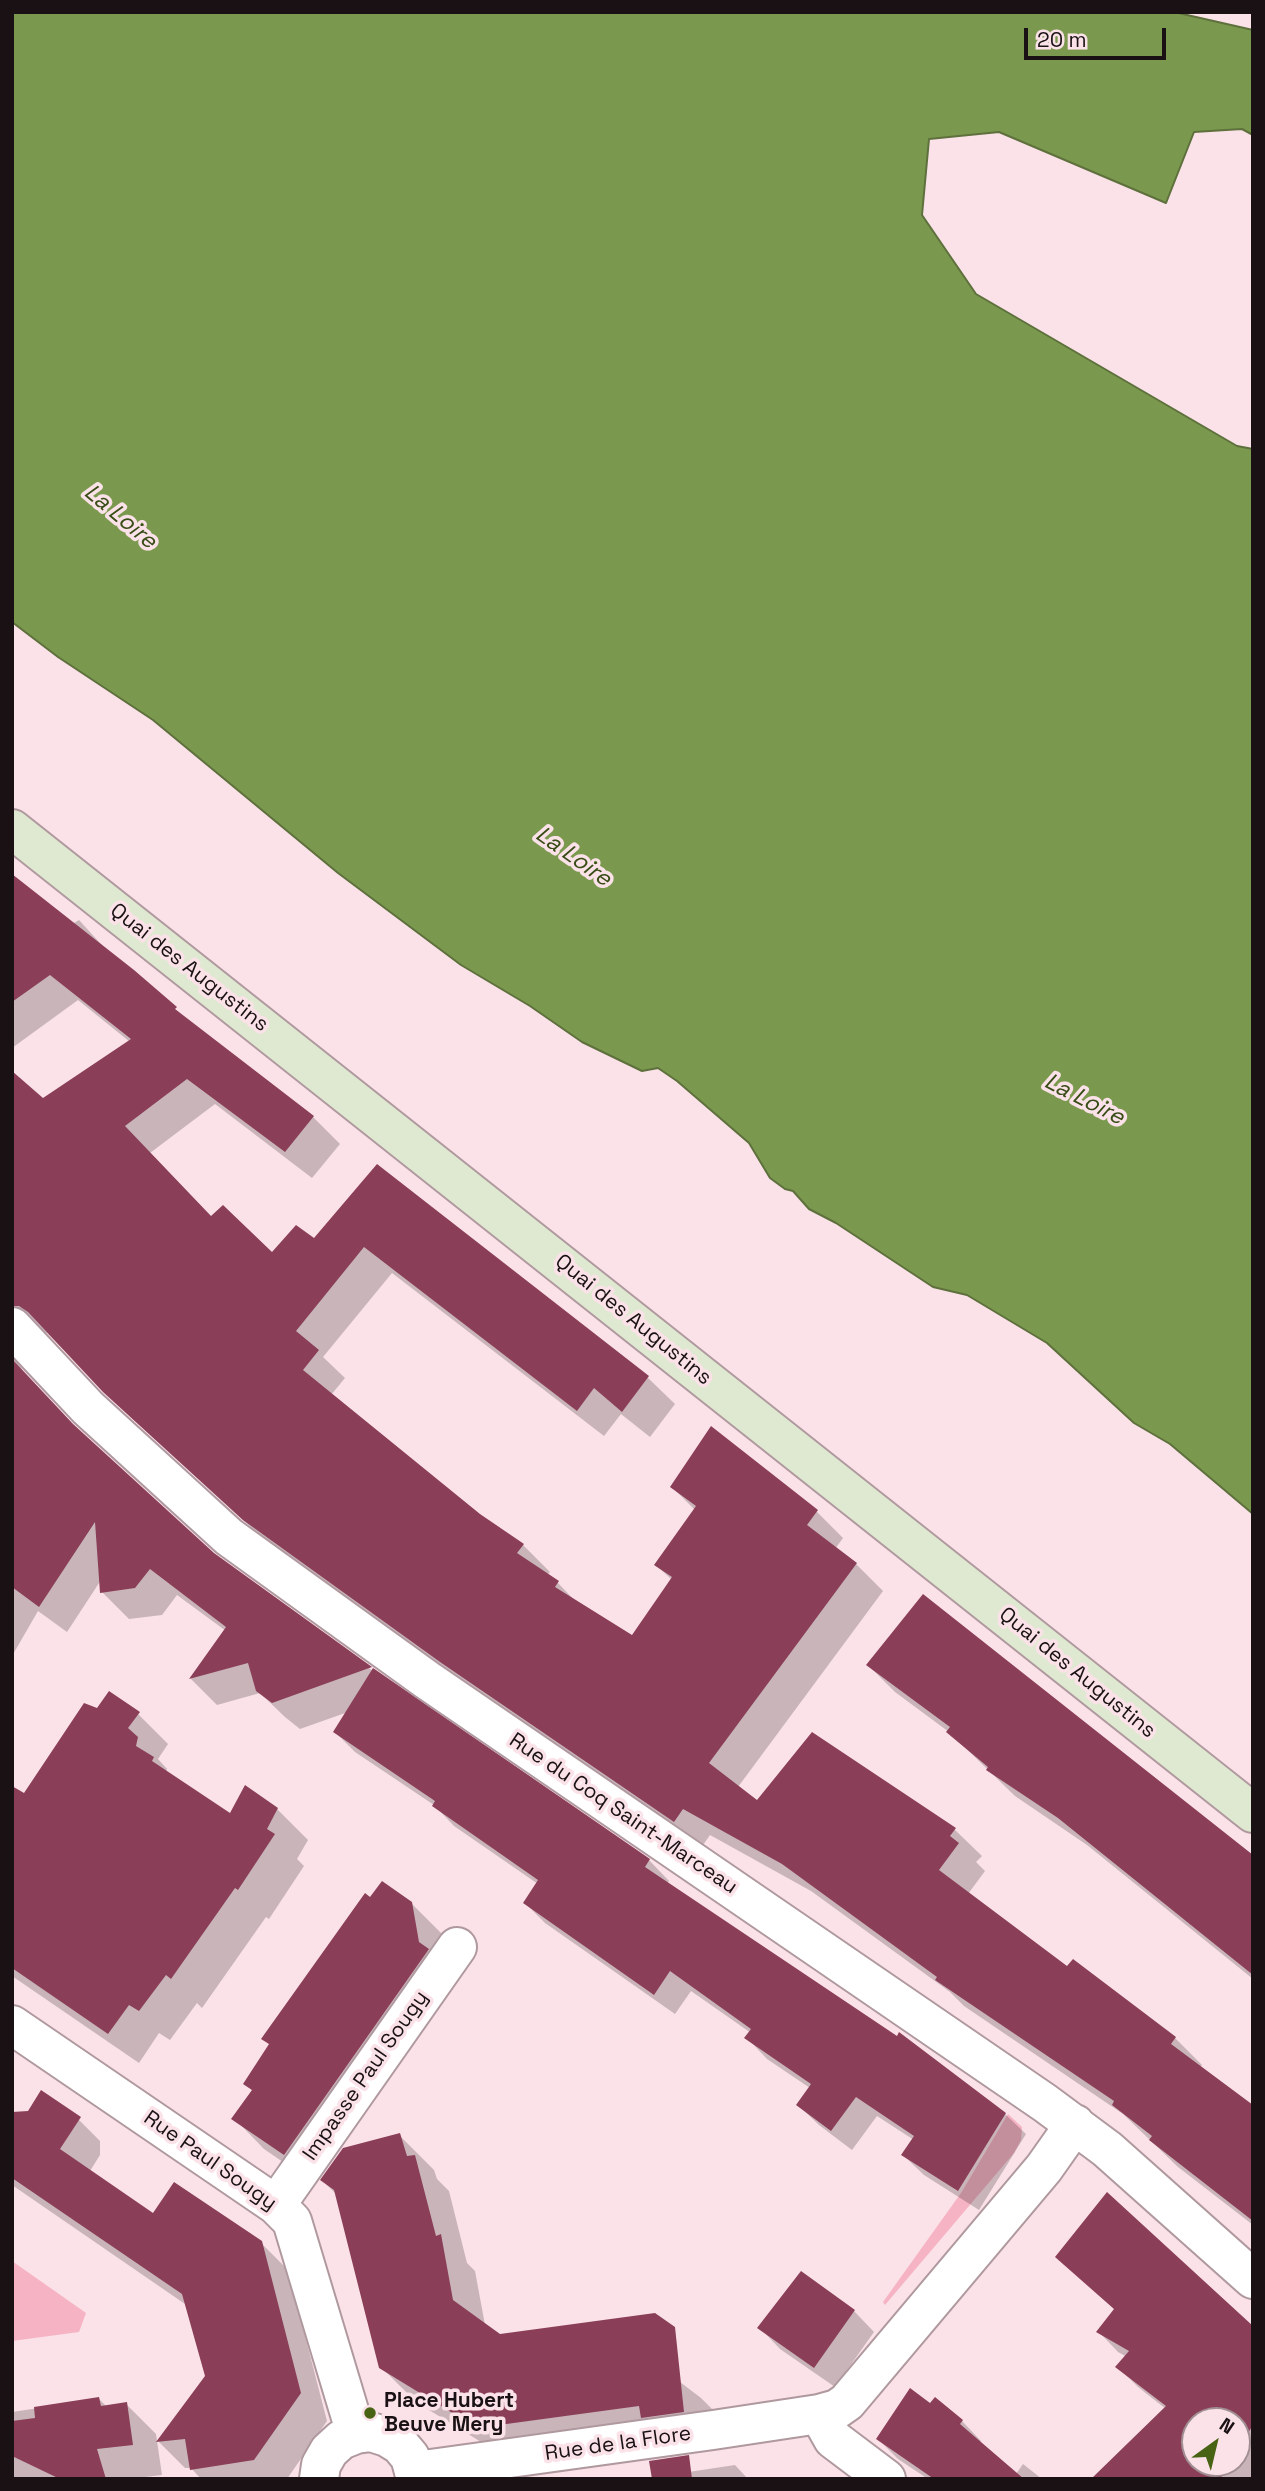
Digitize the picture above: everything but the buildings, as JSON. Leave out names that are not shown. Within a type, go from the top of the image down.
[{"type":"main road","name":"Quai des Augustins","points":[[12,829],[1253,1813]]},
{"type":"street","name":"Rue du Coq Saint-Marceau","points":[[12,1327],[88,1408],[229,1537],[426,1679],[1075,2124],[1107,2149],[1253,2279]]},
{"type":"street","name":"Impasse Paul Sougy","points":[[276,2205],[457,1947]]},
{"type":"street","name":"Rue Paul Sougy","points":[[12,2025],[276,2205],[292,2221],[355,2434]]},
{"type":"street","name":"Rue de la Flore","points":[[416,2475],[819,2414],[836,2409],[847,2402],[1044,2168],[1075,2124]]},
{"type":"street","points":[[819,2414],[833,2439],[886,2479]]},
{"type":"street","points":[[319,2479],[321,2465],[329,2451],[341,2440],[355,2434],[371,2432],[400,2445],[410,2457],[416,2475]]},
{"type":"shaded area","points":[[1008,2114],[1022,2127],[1021,2140],[1014,2153],[885,2305],[883,2302],[961,2193]]},
{"type":"shaded area","points":[[12,2261],[86,2313],[79,2332],[12,2341]]},
{"type":"water","name":"La Loire","points":[[12,12],[1174,12],[1253,30],[1253,135],[1242,129],[1194,132],[1166,203],[999,132],[929,139],[922,215],[976,294],[1237,446],[1253,449],[1253,1514],[1170,1444],[1134,1423],[1047,1343],[967,1295],[933,1287],[836,1223],[809,1209],[793,1191],[785,1189],[770,1178],[749,1143],[677,1081],[658,1068],[642,1071],[582,1042],[530,1006],[461,965],[338,873],[153,720],[58,657],[12,622]]},
{"type":"place","name":"Place Hubert Beuve Mery","points":[[370,2413]]}]
